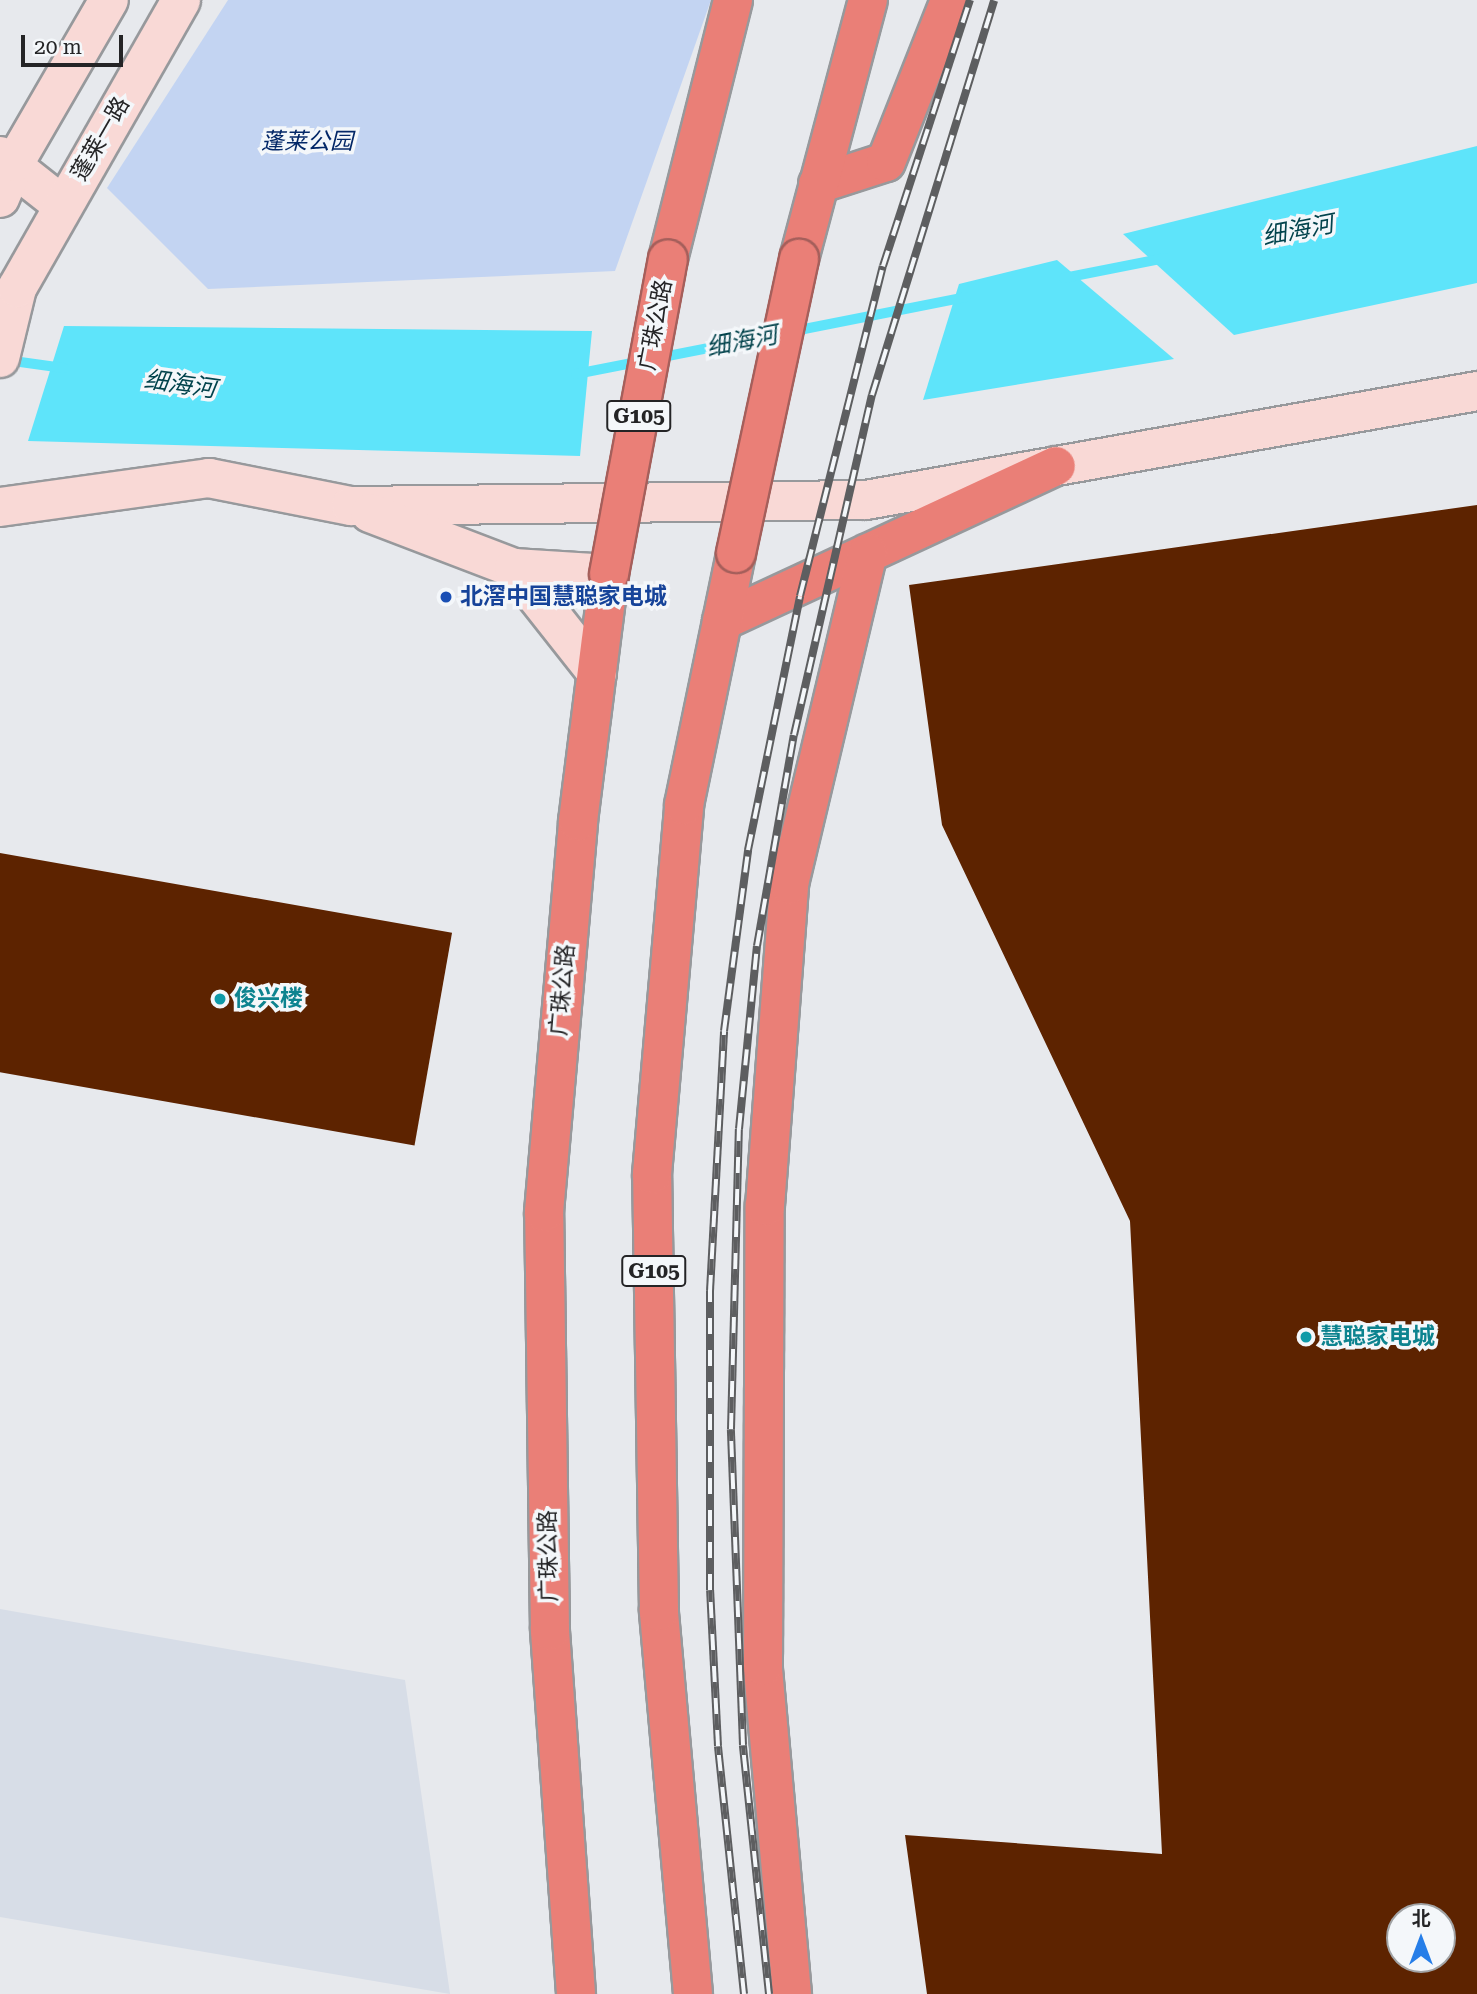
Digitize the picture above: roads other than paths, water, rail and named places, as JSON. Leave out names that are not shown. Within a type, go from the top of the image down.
[{"type":"highway","name":"广珠公路","points":[[576,1994],[550,1630],[544,1212],[609,574],[668,259],[733,0]]},
{"type":"highway","name":"G105","points":[[692,1994],[659,1611],[652,1174],[684,805],[799,259],[868,0]]},
{"type":"highway","points":[[818,184],[886,162],[950,0]]},
{"type":"highway","points":[[722,621],[1056,466]]},
{"type":"highway","points":[[792,1994],[763,1666],[765,1206],[789,884],[868,553]]},
{"type":"street","points":[[0,198],[7,159],[109,0]]},
{"type":"street","name":"蓬莱一路","points":[[0,358],[17,288],[181,0]]},
{"type":"street","points":[[7,159],[62,205]]},
{"type":"street","points":[[0,209],[62,205]]},
{"type":"street","points":[[351,506],[866,500],[1477,391]]},
{"type":"street","points":[[8,501],[209,478],[351,506],[514,568],[609,574]]},
{"type":"street","points":[[514,568],[597,673]]},
{"type":"water","points":[[1477,146],[1477,283],[1234,335],[1123,234]]},
{"type":"water","points":[[1057,260],[1174,359],[923,400],[959,284]]},
{"type":"water","points":[[64,326],[592,331],[580,456],[28,441]]},
{"type":"waterway","name":"细海河","points":[[1064,278],[1165,258]]},
{"type":"waterway","name":"细海河","points":[[789,332],[966,297]]},
{"type":"waterway","name":"细海河","points":[[576,374],[774,335]]},
{"type":"waterway","name":"细海河","points":[[6,360],[63,368]]},
{"type":"railway","points":[[744,1994],[718,1746],[710,1590],[710,1291],[724,1031],[748,850],[800,596],[883,266],[970,0]]},
{"type":"railway","points":[[769,1994],[743,1745],[731,1429],[739,1129],[757,946],[794,735],[872,395],[994,0]]},
{"type":"place","name":"北滘中国慧聪家电城","points":[[446,597]]},
{"type":"place","name":"俊兴楼","points":[[220,999]]},
{"type":"place","name":"慧聪家电城","points":[[1306,1337]]},
{"type":"park label","name":"蓬莱公园","points":[[307,142]]}]
